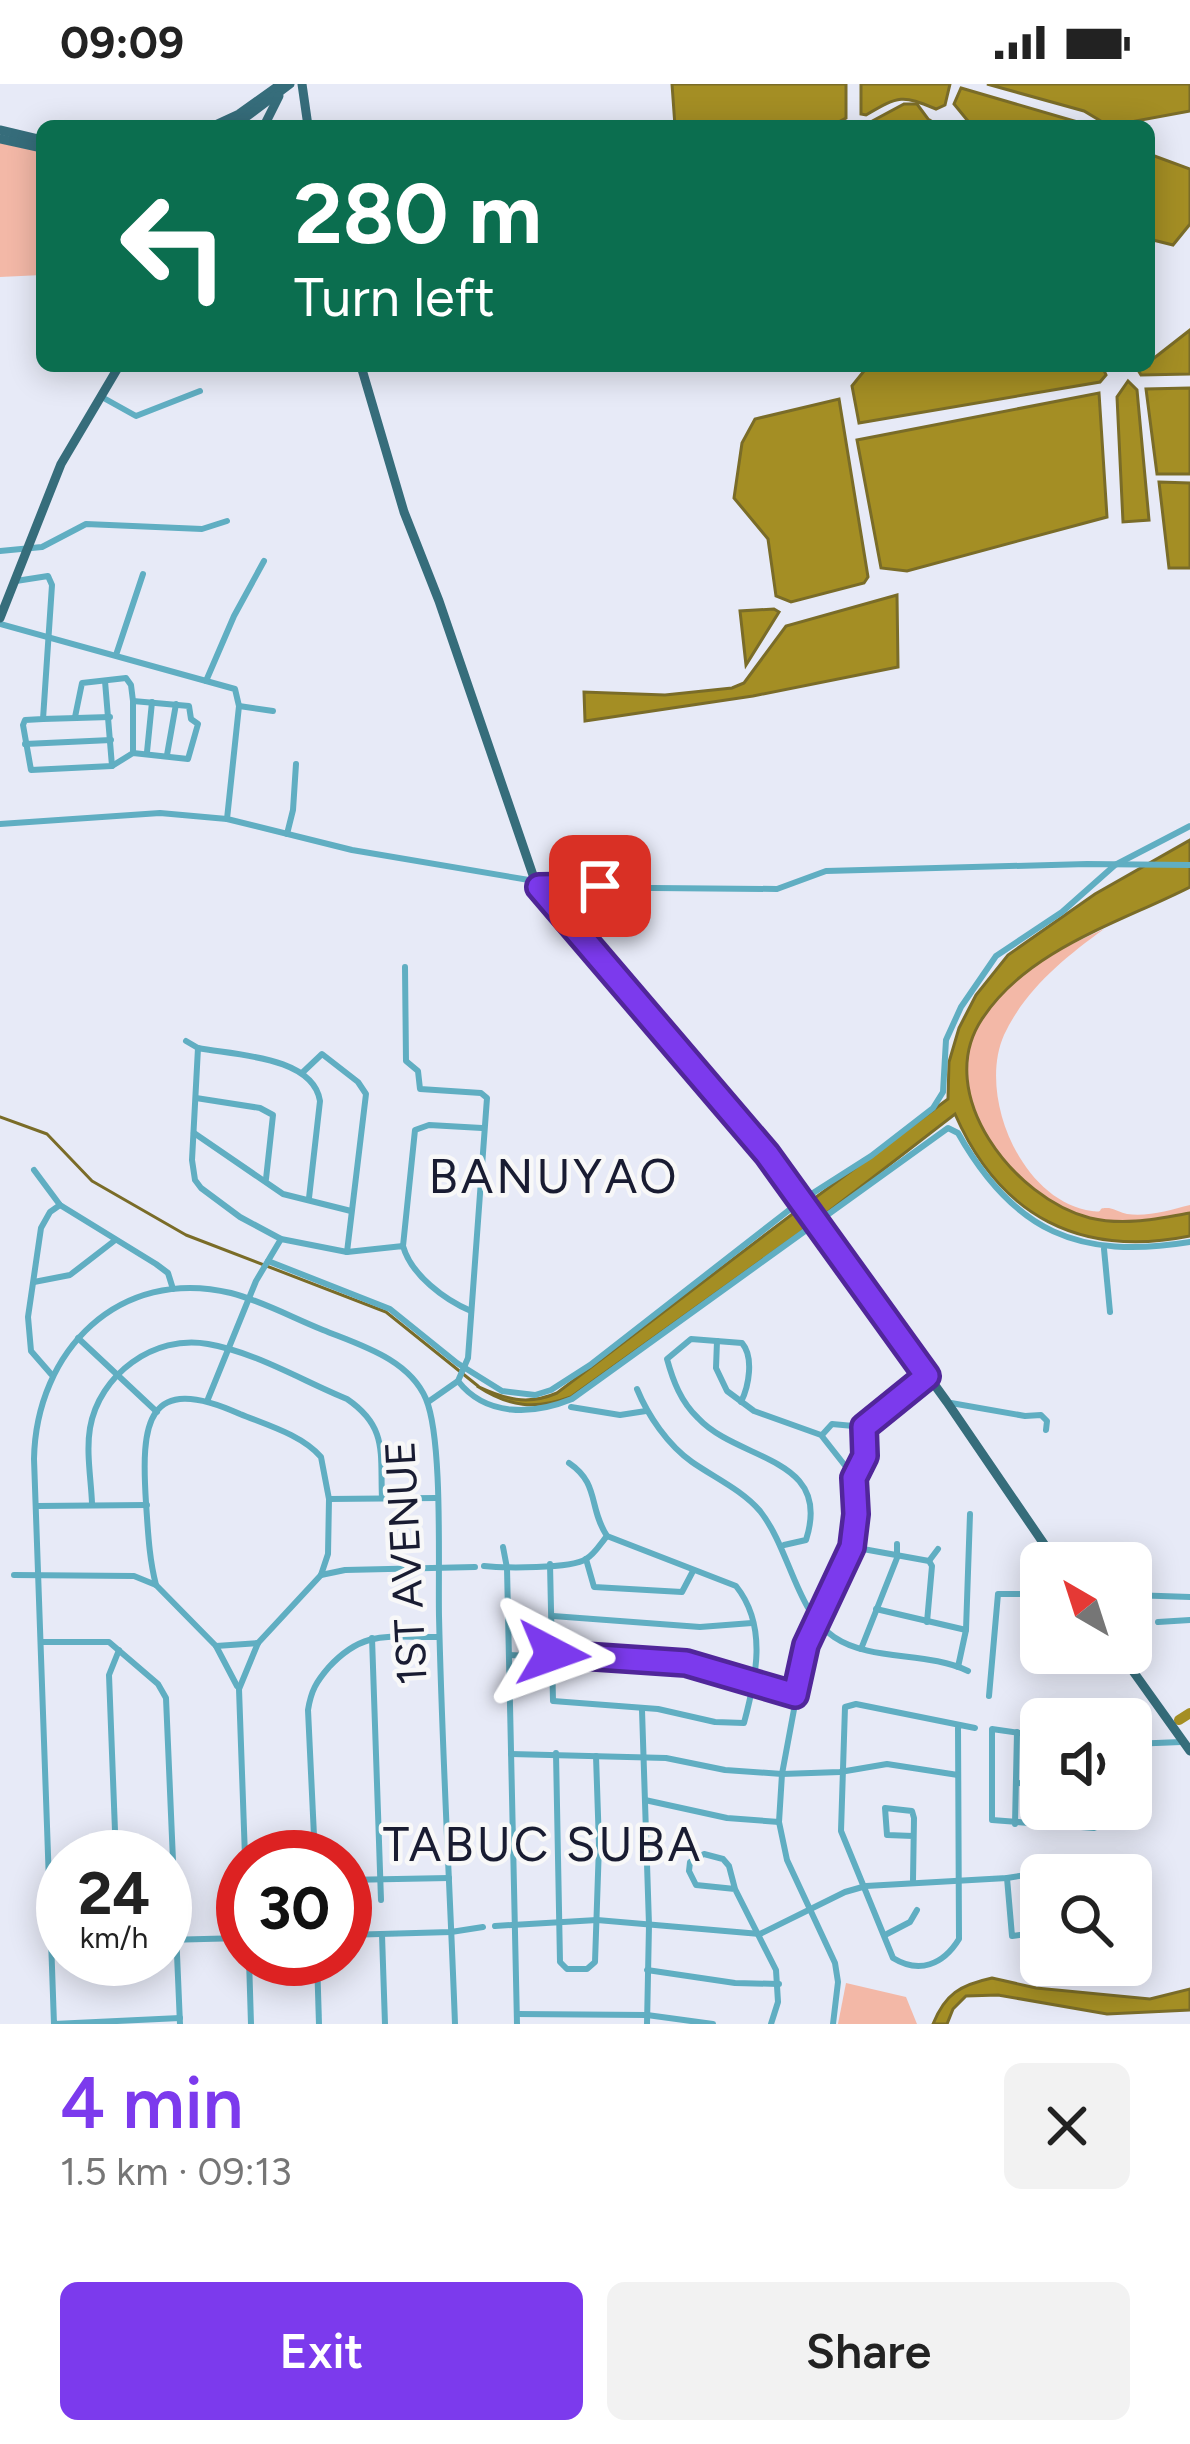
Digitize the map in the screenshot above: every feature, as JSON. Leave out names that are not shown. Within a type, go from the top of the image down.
[{"type":"main road","points":[[302,84],[307,120]]},
{"type":"main road","points":[[224,120],[284,86]]},
{"type":"main road","points":[[242,120],[284,86]]},
{"type":"main road","points":[[267,120],[284,86]]},
{"type":"main road","points":[[0,135],[36,143]]},
{"type":"main road","points":[[0,621],[61,464],[115,372]]},
{"type":"main road","points":[[363,372],[404,512],[537,884],[721,1097],[802,1200],[1043,1542]]},
{"type":"main road","points":[[1135,1674],[1187,1746]]},
{"type":"street","points":[[100,396],[136,416],[200,391]]},
{"type":"street","points":[[0,551],[42,547],[86,524],[202,529],[226,520]]},
{"type":"street","points":[[206,681],[263,561]]},
{"type":"street","points":[[116,655],[142,574]]},
{"type":"street","points":[[16,581],[44,576],[51,580],[44,718]]},
{"type":"street","points":[[0,621],[237,691],[227,819]]},
{"type":"street","points":[[75,717],[82,683],[128,679],[134,701],[133,753]]},
{"type":"street","points":[[105,681],[112,766]]},
{"type":"street","points":[[110,717],[23,722],[31,770],[112,766],[133,753],[147,752],[188,759],[198,724],[191,719],[189,706],[134,701]]},
{"type":"street","points":[[147,752],[152,702]]},
{"type":"street","points":[[167,755],[176,704]]},
{"type":"street","points":[[239,706],[273,712]]},
{"type":"street","points":[[26,744],[111,740]]},
{"type":"street","points":[[287,834],[296,764]]},
{"type":"street","points":[[0,824],[160,813],[227,819],[352,850],[537,884],[777,889],[826,871],[1190,866]]},
{"type":"street","points":[[267,1262],[390,1310],[462,1373],[514,1395],[551,1390],[937,1104],[944,1092],[946,1040],[988,966],[1008,946],[1062,912],[1115,865],[1190,826]]},
{"type":"street","points":[[405,967],[406,1061],[418,1071],[423,1091],[484,1094],[472,1358],[428,1402]]},
{"type":"street","points":[[186,1041],[198,1048],[282,1065],[316,1086],[320,1101],[310,1198]]},
{"type":"street","points":[[198,1048],[192,1170],[201,1188],[281,1239],[346,1252],[404,1246]]},
{"type":"street","points":[[302,1074],[322,1054],[366,1094],[346,1252]]},
{"type":"street","points":[[196,1098],[260,1108],[273,1115],[266,1179]]},
{"type":"street","points":[[472,1311],[439,1293],[411,1264],[404,1246],[415,1130],[421,1126],[482,1128]]},
{"type":"street","points":[[462,1373],[466,1391],[510,1411],[572,1399],[948,1128],[958,1133],[986,1177],[1022,1214],[1063,1236],[1104,1249],[1190,1242]]},
{"type":"street","points":[[194,1133],[283,1194],[351,1211]]},
{"type":"street","points":[[34,1170],[60,1205],[168,1273],[173,1289]]},
{"type":"street","points":[[51,1374],[29,1345],[29,1294],[41,1228],[60,1205]]},
{"type":"street","points":[[208,1399],[261,1270],[281,1239]]},
{"type":"street","points":[[34,1282],[70,1275],[116,1240]]},
{"type":"street","points":[[1104,1249],[1110,1312]]},
{"type":"street","name":"1ST AVENUE","points":[[49,1830],[34,1437],[51,1374],[78,1338],[110,1312],[143,1296],[173,1289],[202,1289],[249,1300],[370,1348],[412,1380],[428,1402],[436,1498],[455,2024]]},
{"type":"street","points":[[78,1338],[157,1412]]},
{"type":"street","points":[[741,1402],[748,1373],[747,1346],[691,1339],[673,1352],[667,1364],[675,1385],[699,1420],[793,1472],[802,1484],[810,1506],[806,1540],[784,1545]]},
{"type":"street","points":[[718,1341],[719,1381],[741,1402],[773,1420],[821,1436],[854,1478]]},
{"type":"street","points":[[92,1503],[90,1427],[98,1404],[117,1375],[144,1354],[188,1342],[229,1350],[363,1410],[379,1433],[382,1498]]},
{"type":"street","points":[[821,1436],[832,1424],[864,1427],[927,1376]]},
{"type":"street","points":[[637,1389],[646,1411],[687,1459],[750,1500],[784,1545],[800,1594],[830,1635],[861,1649],[968,1671]]},
{"type":"street","points":[[156,1586],[149,1557],[142,1454],[145,1431],[157,1412],[184,1397],[208,1399],[313,1447],[325,1466],[328,1554],[320,1575],[259,1643],[238,1689]]},
{"type":"street","points":[[947,1402],[1024,1416],[1041,1414],[1047,1421],[1046,1430]]},
{"type":"street","points":[[571,1407],[620,1415],[646,1411]]},
{"type":"street","points":[[833,2024],[838,1982],[835,1963],[787,1860],[779,1822],[782,1774],[802,1659],[852,1547],[854,1478],[865,1456],[864,1427]]},
{"type":"street","points":[[550,1564],[553,1701],[677,1711],[744,1723],[759,1648],[744,1595],[736,1586],[607,1536],[596,1520],[591,1486],[584,1473],[568,1463]]},
{"type":"street","points":[[329,1499],[436,1498]]},
{"type":"street","points":[[37,1506],[147,1505]]},
{"type":"street","points":[[958,1667],[966,1630],[970,1514]]},
{"type":"street","points":[[320,1575],[345,1570],[550,1564],[586,1559],[607,1536]]},
{"type":"street","points":[[861,1649],[897,1558],[897,1544]]},
{"type":"street","points":[[503,1546],[518,2024]]},
{"type":"street","points":[[852,1547],[929,1561]]},
{"type":"street","points":[[929,1561],[938,1549]]},
{"type":"street","points":[[328,1554],[345,1570]]},
{"type":"street","points":[[14,1575],[128,1574],[140,1569],[149,1557]]},
{"type":"street","points":[[586,1559],[594,1587],[682,1592],[693,1571]]},
{"type":"street","points":[[926,1622],[929,1561]]},
{"type":"street","points":[[128,1574],[156,1586],[216,1646],[238,1689],[244,1830]]},
{"type":"street","points":[[989,1696],[998,1594],[1020,1594]]},
{"type":"street","points":[[1152,1596],[1190,1597]]},
{"type":"street","points":[[875,1609],[966,1630]]},
{"type":"street","points":[[554,1616],[700,1627],[752,1623]]},
{"type":"street","points":[[1158,1622],[1190,1620]]},
{"type":"street","points":[[313,1830],[311,1690],[347,1649],[371,1638],[439,1636]]},
{"type":"street","points":[[371,1638],[381,1900]]},
{"type":"street","points":[[41,1642],[104,1641],[158,1684],[170,1712],[174,1830]]},
{"type":"street","points":[[216,1646],[259,1643]]},
{"type":"street","points":[[115,1830],[109,1675],[119,1650]]},
{"type":"street","points":[[508,1655],[686,1663],[795,1695]]},
{"type":"street","points":[[958,1726],[959,1939],[939,1960],[925,1967],[907,1966],[893,1958],[841,1831],[843,1715],[845,1708],[856,1704],[975,1728]]},
{"type":"street","points":[[642,1710],[647,2019]]},
{"type":"street","points":[[1020,1732],[992,1729],[992,1820],[1020,1824]]},
{"type":"street","points":[[1015,1824],[1017,1732]]},
{"type":"street","points":[[1152,1745],[1187,1746]]},
{"type":"street","points":[[556,1753],[562,1966],[587,1970],[595,1961],[597,1921],[596,1756]]},
{"type":"street","points":[[511,1754],[644,1757],[782,1774],[841,1772],[887,1764],[958,1775]]},
{"type":"street","points":[[645,1800],[727,1818],[779,1822]]},
{"type":"street","points":[[913,1836],[887,1835],[885,1808],[912,1811],[913,1836],[914,1881]]},
{"type":"street","points":[[735,1888],[696,1885],[689,1871],[693,1857],[704,1854],[723,1859],[760,1934],[779,1984],[771,2024]]},
{"type":"street","points":[[495,1926],[597,1921],[760,1934],[866,1886],[1020,1876]]},
{"type":"street","points":[[372,1878],[449,1878]]},
{"type":"street","points":[[1007,1878],[1012,1936],[1020,1935]]},
{"type":"street","points":[[885,1935],[910,1922],[917,1910]]},
{"type":"street","points":[[372,1935],[483,1927]]},
{"type":"street","points":[[382,1935],[385,2024]]},
{"type":"street","points":[[647,1970],[735,1983],[779,1984]]},
{"type":"street","name":"1ST AVENUE","points":[[54,1986],[54,2024]]},
{"type":"street","points":[[54,2024],[180,2021],[179,1986]]},
{"type":"street","points":[[249,1986],[250,2024]]},
{"type":"street","points":[[318,1986],[319,2024]]},
{"type":"street","points":[[517,2014],[600,2012],[713,2024]]},
{"type":"street","points":[[600,2012],[600,2024]]},
{"type":"shaded area","points":[[672,84],[846,84],[842,120],[675,120]]},
{"type":"shaded area","points":[[861,84],[950,84],[945,105],[936,109],[901,99],[866,115],[861,114]]},
{"type":"shaded area","points":[[987,84],[1190,84],[1190,111],[1141,120],[1099,120],[1084,111]]},
{"type":"shaded area","points":[[961,88],[1071,120],[967,120],[954,104]]},
{"type":"shaded area","points":[[904,104],[917,104],[930,120],[874,120]]},
{"type":"shaded area","points":[[0,143],[36,151],[36,275],[0,277]]},
{"type":"shaded area","points":[[1155,156],[1190,169],[1190,224],[1173,245],[1155,240]]},
{"type":"shaded area","points":[[1190,330],[1190,374],[1141,375],[1155,372],[1155,357]]},
{"type":"shaded area","points":[[863,372],[1106,375],[1100,382],[859,423],[852,386]]},
{"type":"shaded area","points":[[1128,381],[1137,390],[1149,520],[1123,522],[1117,397]]},
{"type":"shaded area","points":[[1190,388],[1190,474],[1157,474],[1146,389]]},
{"type":"shaded area","points":[[1099,393],[1107,517],[907,571],[881,568],[857,440]]},
{"type":"shaded area","points":[[839,399],[868,577],[864,583],[791,602],[776,596],[768,539],[734,498],[742,443],[755,419]]},
{"type":"shaded area","points":[[1159,482],[1190,483],[1190,568],[1169,568]]},
{"type":"shaded area","points":[[897,595],[898,667],[753,696],[585,721],[584,692],[665,695],[732,688],[744,683],[786,626]]},
{"type":"shaded area","points":[[740,611],[779,612],[746,665]]},
{"type":"shaded area","points":[[1190,840],[1190,887],[1049,956],[1001,995],[982,1019],[969,1048],[967,1079],[974,1110],[989,1140],[1034,1189],[1062,1207],[1103,1220],[1140,1221],[1190,1213],[1190,1236],[1114,1241],[1049,1222],[995,1180],[955,1114],[823,1216],[812,1200],[948,1099],[949,1062],[959,1028],[976,995],[1008,955],[1095,894]]},
{"type":"shaded area","points":[[1104,929],[1047,976],[1004,1035],[997,1060],[1002,1115],[1026,1167],[1067,1203],[1135,1215],[1190,1205],[1190,1213],[1114,1222],[1062,1208],[1013,1171],[993,1146],[969,1090],[968,1061],[975,1032],[998,997],[1048,957]]},
{"type":"shaded area","points":[[799,1209],[811,1225],[571,1397],[522,1404],[477,1386],[516,1399],[557,1393]]},
{"type":"shaded area","points":[[992,1978],[1020,1986],[1150,1999],[1190,1989],[1190,2010],[1107,2014],[998,1995],[966,1996],[947,2024],[933,2024],[955,1992]]},
{"type":"shaded area","points":[[846,1983],[906,1997],[917,2024],[838,2024]]},
{"type":"waterway","points":[[0,1117],[47,1134],[92,1181],[186,1235],[386,1312],[478,1386]]},
{"type":"waterway","points":[[1179,1720],[1190,1713]]},
{"type":"district","name":"BANUYAO","points":[[554,1176]]},
{"type":"district","name":"TABUC SUBA","points":[[543,1844]]},
{"type":"route","points":[[553,1654],[686,1663],[795,1695],[806,1645],[852,1547],[854,1478],[865,1456],[864,1427],[927,1376],[767,1154],[539,887],[600,886]]}]
